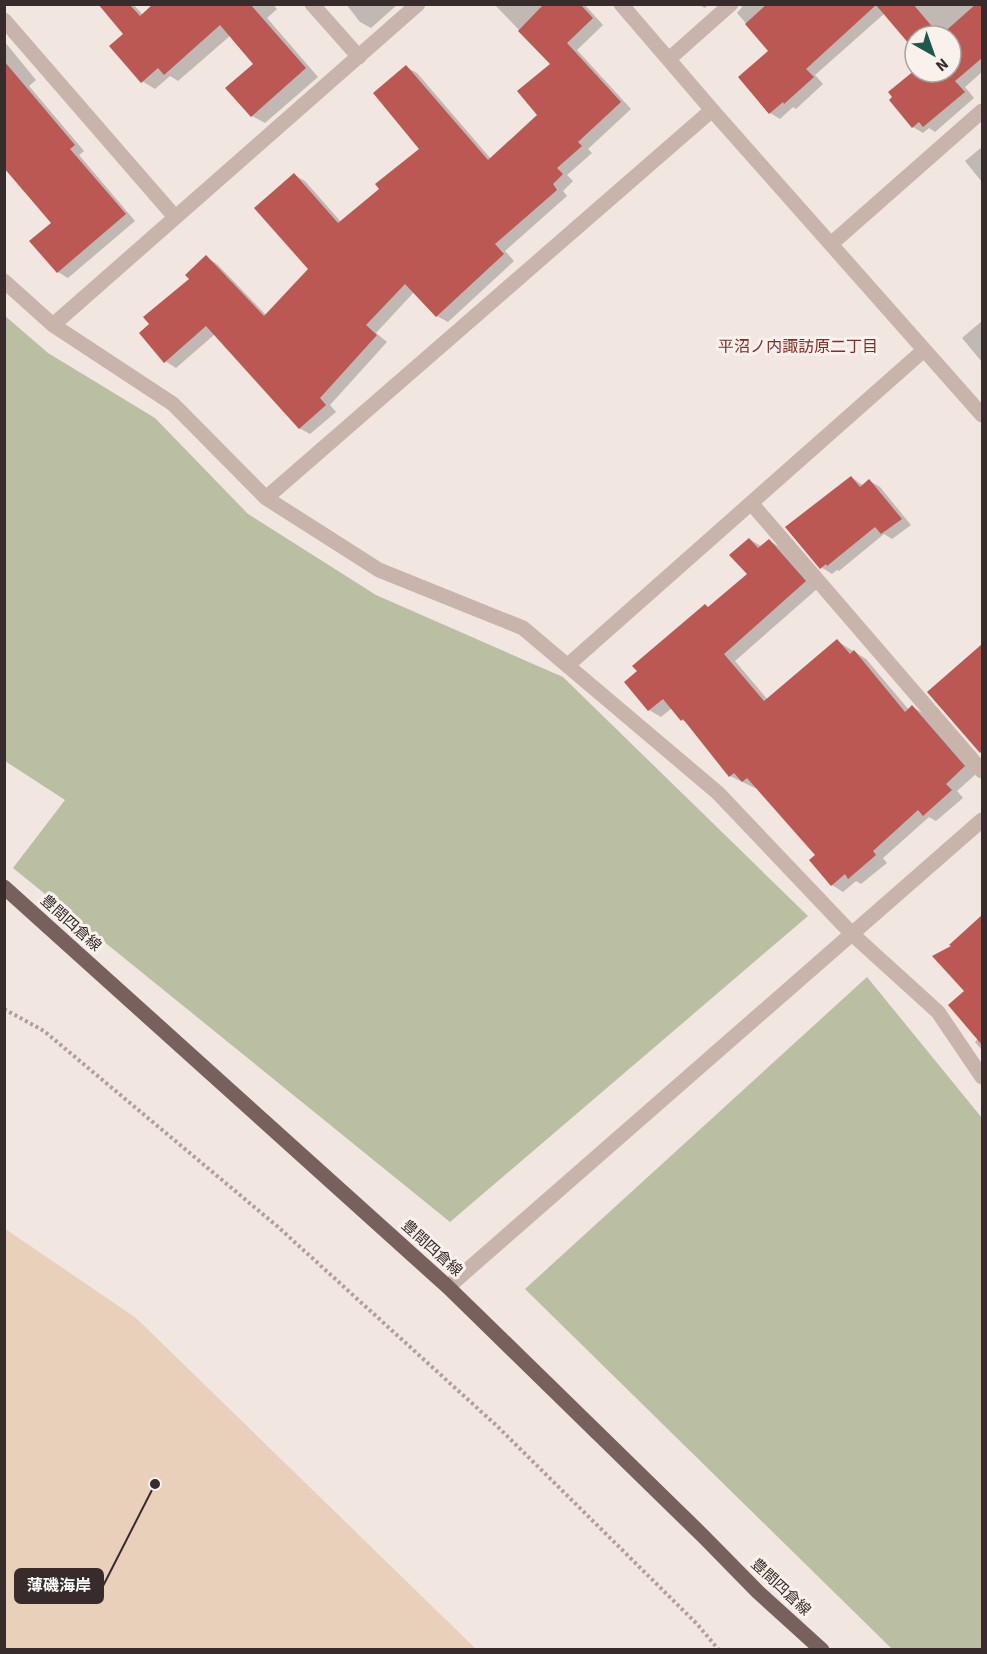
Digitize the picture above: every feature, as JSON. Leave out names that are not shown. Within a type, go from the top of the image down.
[{"type":"main road","name":"豊間四倉線","points":[[4,887],[448,1287],[704,1536],[758,1592],[822,1650]]},
{"type":"street","points":[[312,4],[359,57]]},
{"type":"street","points":[[53,325],[418,4]]},
{"type":"street","points":[[621,4],[982,414]]},
{"type":"street","points":[[669,59],[731,4]]},
{"type":"street","points":[[4,20],[176,218]]},
{"type":"street","points":[[266,498],[712,110]]},
{"type":"street","points":[[831,244],[982,111]]},
{"type":"street","points":[[4,280],[53,325],[173,404],[266,498],[379,570],[523,628],[718,793],[852,934],[938,1012],[982,1077]]},
{"type":"street","points":[[568,665],[924,350]]},
{"type":"street","points":[[751,503],[982,771]]},
{"type":"street","points":[[448,1287],[982,820]]},
{"type":"path","points":[[4,1009],[44,1031],[277,1226],[497,1426],[697,1623],[719,1650]]},
{"type":"green space","points":[[4,315],[48,353],[155,418],[248,514],[376,595],[563,677],[808,916],[450,1222],[13,868],[65,800],[5,761]]},
{"type":"green space","points":[[867,977],[982,1118],[982,1649],[892,1649],[525,1289]]},
{"type":"sand","points":[[4,1228],[136,1318],[476,1649],[5,1649]]},
{"type":"building","points":[[98,4],[129,4],[140,16],[153,4],[250,4],[306,68],[251,117],[225,88],[253,64],[220,25],[164,75],[158,68],[141,83],[109,46],[123,34]]},
{"type":"building","points":[[544,4],[580,4],[593,18],[567,43],[621,102],[578,142],[582,146],[557,168],[563,174],[553,184],[557,190],[495,244],[504,254],[436,317],[405,284],[366,325],[377,335],[320,398],[326,405],[299,429],[206,326],[164,363],[139,333],[149,324],[143,317],[189,279],[185,275],[206,255],[264,316],[308,269],[254,208],[294,173],[338,223],[379,189],[375,184],[419,149],[373,93],[406,65],[488,160],[537,115],[517,91],[550,64],[518,31]]},
{"type":"building","points":[[767,4],[913,4],[930,24],[903,24],[903,37],[876,5],[806,69],[814,77],[784,104],[783,102],[769,114],[738,77],[768,51],[745,24]]},
{"type":"building","points":[[976,4],[982,4],[982,58],[963,74],[963,24],[954,24]]},
{"type":"building","points":[[4,61],[75,145],[70,149],[126,214],[57,273],[29,241],[51,223],[4,168]]},
{"type":"building","points":[[903,80],[903,84],[958,84],[965,92],[923,127],[919,122],[912,128],[889,100],[892,97],[888,92]]},
{"type":"building","points":[[851,476],[860,487],[869,479],[902,519],[881,534],[875,527],[827,566],[826,564],[820,569],[785,527]]},
{"type":"building","points":[[749,538],[758,548],[769,539],[806,581],[724,654],[764,701],[837,639],[850,654],[854,650],[905,712],[912,705],[965,766],[946,784],[952,790],[923,816],[918,810],[873,851],[876,855],[848,879],[845,874],[831,886],[809,860],[815,855],[747,778],[742,782],[734,773],[729,777],[683,719],[681,721],[663,699],[648,711],[624,682],[637,671],[632,666],[705,604],[708,607],[747,574],[729,555]]},
{"type":"building","points":[[982,644],[982,751],[980,753],[927,692]]},
{"type":"building","points":[[982,915],[982,1045],[948,1005],[964,991],[932,956],[951,946],[949,945]]},
{"type":"place","name":"薄磯海岸","points":[[155,1484]]},
{"type":"district","name":"平沼ノ内諏訪原二丁目","points":[[798,346]]}]
